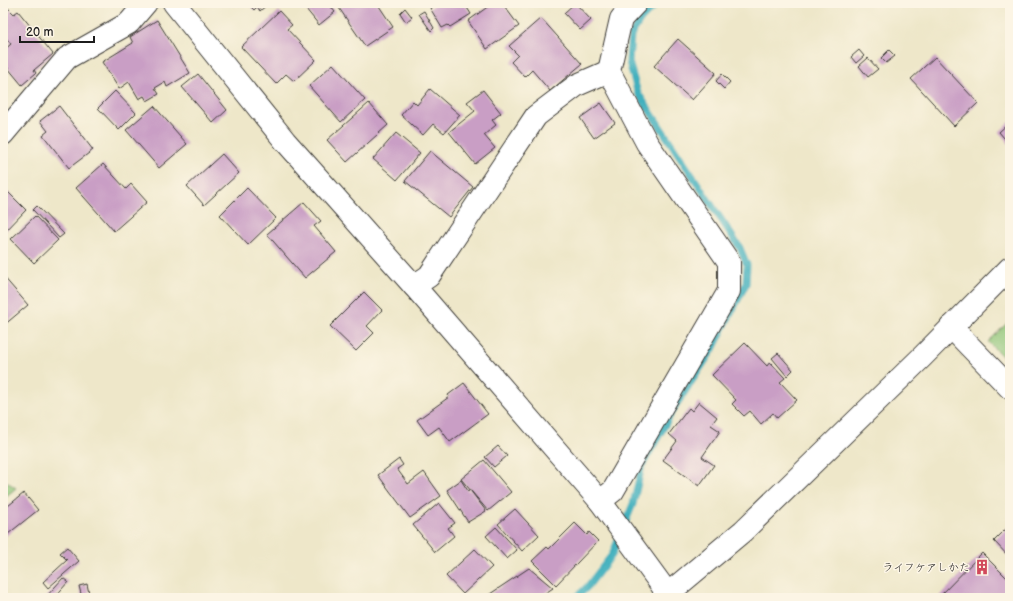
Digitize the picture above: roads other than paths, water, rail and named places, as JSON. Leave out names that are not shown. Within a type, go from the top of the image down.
[{"type":"street","points":[[3,134],[67,58],[129,22],[146,3]]},
{"type":"street","points":[[174,3],[285,141],[414,286],[600,501],[635,548],[667,597],[743,531],[1010,268]]},
{"type":"street","points":[[600,501],[613,491],[729,291],[729,262],[647,143],[609,71],[621,19],[636,3]]},
{"type":"street","points":[[414,286],[429,276],[536,116],[577,85],[609,71]]},
{"type":"street","points":[[951,327],[1010,388]]},
{"type":"waterway","points":[[576,598],[588,586],[612,555],[633,504],[642,466],[676,405],[713,349],[746,284],[747,265],[740,248],[638,93],[629,62],[631,35],[641,19],[657,3]]},
{"type":"place","name":"ライフケアしかた","points":[[982,567]]}]
